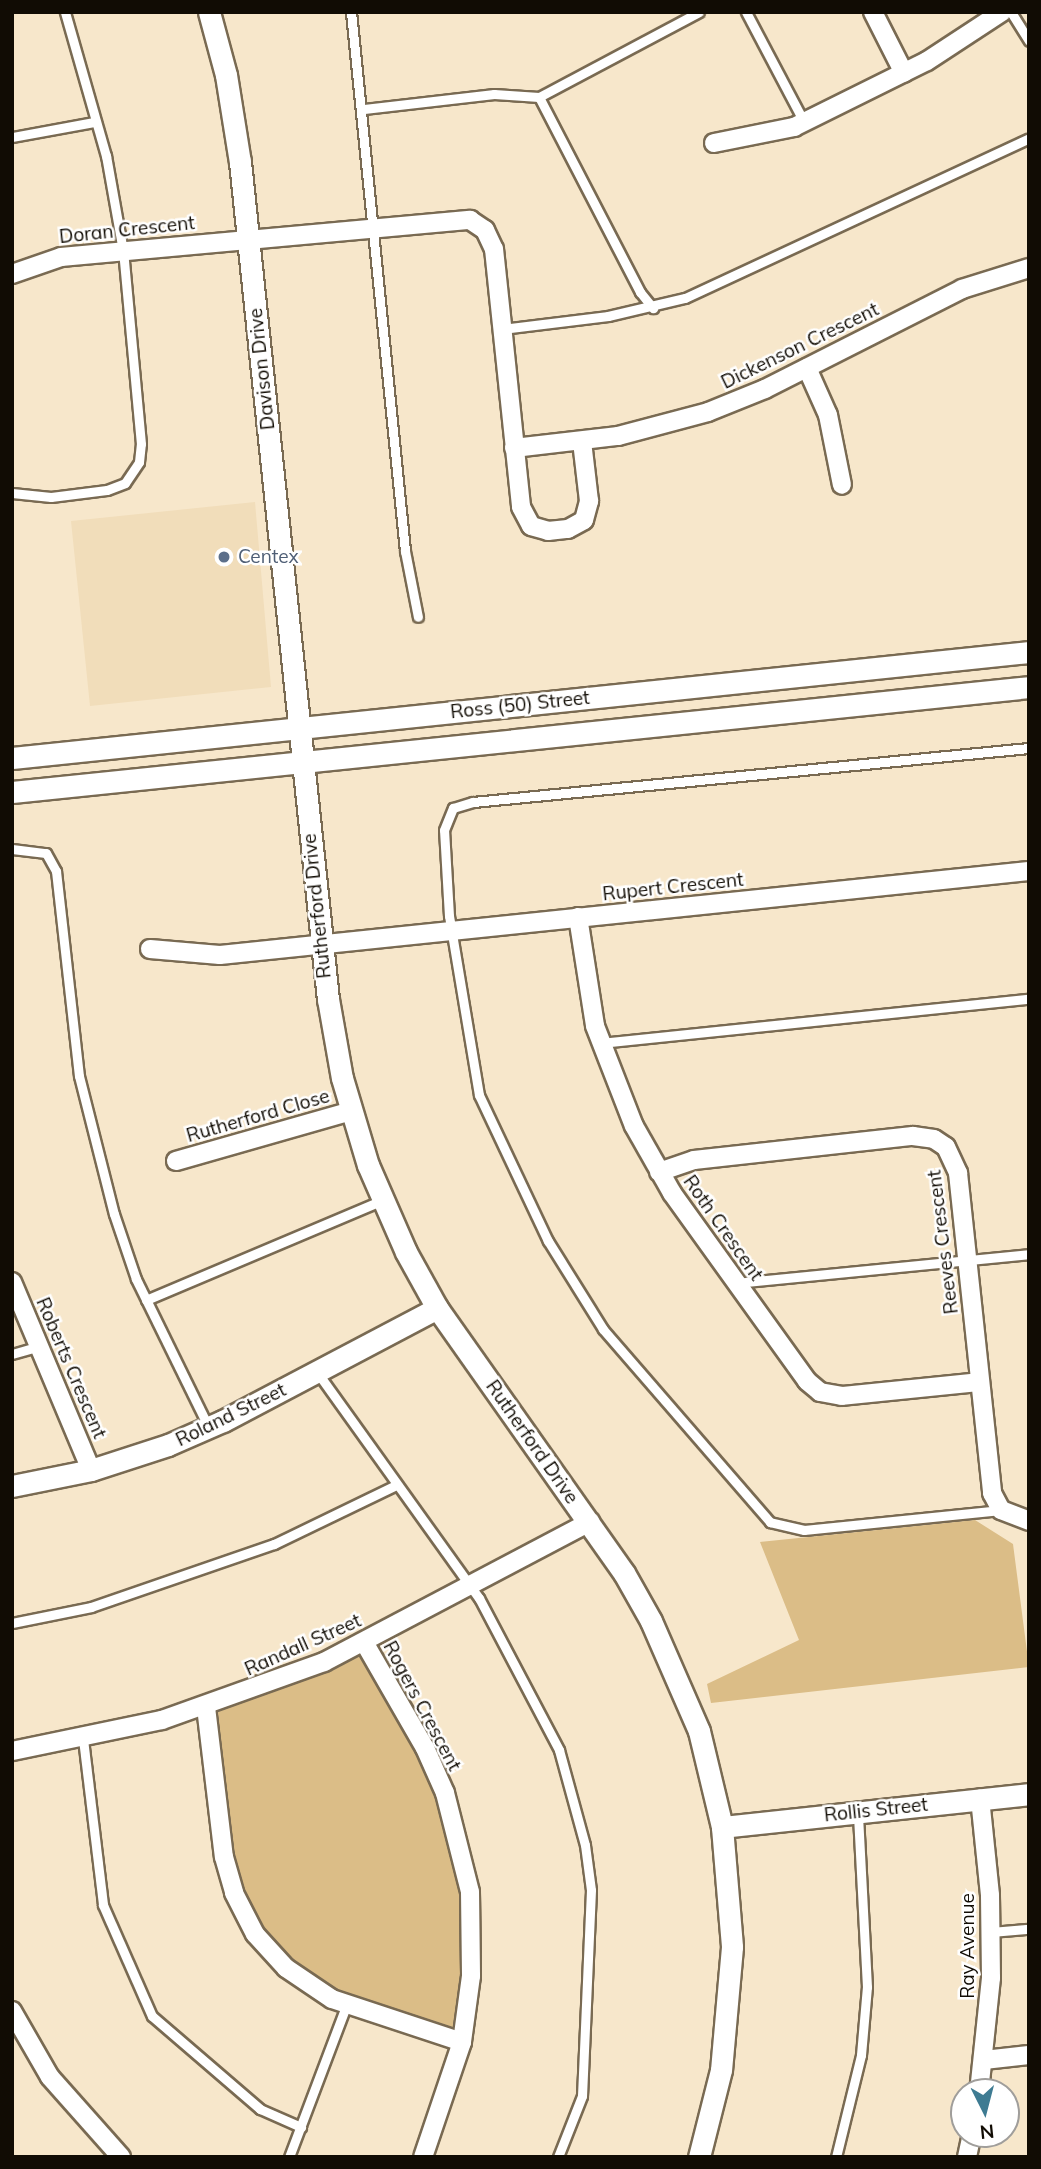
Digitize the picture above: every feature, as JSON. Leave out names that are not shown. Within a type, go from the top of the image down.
[{"type":"street","name":"Davison Drive","points":[[209,12],[232,104],[249,239],[298,728]]},
{"type":"street","points":[[873,12],[904,73]]},
{"type":"street","points":[[714,143],[804,122],[904,73],[1002,12]]},
{"type":"street","points":[[249,239],[450,218],[479,223],[494,249],[514,448],[523,514],[531,526],[548,531],[577,526],[588,512],[582,441]]},
{"type":"street","name":"Doran Crescent","points":[[12,274],[61,257],[249,239]]},
{"type":"street","name":"Dickenson Crescent","points":[[514,448],[582,441],[690,418],[807,368],[962,289],[1029,268]]},
{"type":"street","points":[[807,368],[828,415],[842,485]]},
{"type":"street","name":"Ross (50) Street","points":[[12,758],[1029,652]]},
{"type":"street","name":"Ross (50) Street","points":[[12,792],[1029,687]]},
{"type":"street","name":"Rutherford Drive","points":[[298,728],[327,999],[351,1111],[383,1200],[437,1308],[590,1522],[651,1620],[679,1680],[706,1755],[722,1827],[730,1912],[730,1994],[721,2070],[699,2157]]},
{"type":"street","name":"Rupert Crescent","points":[[150,949],[220,955],[1029,871]]},
{"type":"street","name":"Roth Crescent","points":[[578,918],[600,1043],[622,1100],[659,1172],[735,1283],[820,1392],[842,1396],[979,1382]]},
{"type":"street","name":"Rutherford Close","points":[[176,1161],[351,1111]]},
{"type":"street","name":"Reeves Crescent","points":[[659,1172],[694,1160],[913,1136],[934,1139],[946,1147],[955,1161],[990,1483],[1001,1510]]},
{"type":"street","name":"Roberts Crescent","points":[[12,1282],[36,1347],[92,1469]]},
{"type":"street","name":"Roland Street","points":[[12,1486],[92,1469],[209,1428],[437,1308]]},
{"type":"street","points":[[1001,1510],[1029,1521]]},
{"type":"street","name":"Randall Street","points":[[12,1751],[83,1739],[206,1707],[364,1642],[590,1522]]},
{"type":"street","name":"Rogers Crescent","points":[[364,1642],[425,1748],[458,1836],[472,1923],[471,1976],[461,2042],[423,2157]]},
{"type":"street","points":[[206,1707],[223,1857],[243,1913],[286,1968],[346,2006],[461,2042]]},
{"type":"street","name":"Rollis Street","points":[[722,1827],[1029,1794]]},
{"type":"street","name":"Ray Avenue","points":[[980,1799],[991,1932],[981,2078]]},
{"type":"street","points":[[12,2011],[50,2077],[121,2157]]},
{"type":"street","points":[[984,2060],[1029,2055]]},
{"type":"lane","points":[[12,493],[51,497],[107,490],[125,483],[139,462],[141,444],[123,251],[106,156],[94,122],[65,12]]},
{"type":"lane","points":[[351,12],[364,109],[405,551],[418,617]]},
{"type":"lane","points":[[364,109],[494,94],[539,97],[699,12]]},
{"type":"lane","points":[[746,12],[804,122]]},
{"type":"lane","points":[[1012,12],[1029,41]]},
{"type":"lane","points":[[539,97],[640,292],[653,308]]},
{"type":"lane","points":[[12,136],[94,122]]},
{"type":"lane","points":[[502,329],[653,308],[740,275],[1029,138]]},
{"type":"lane","points":[[1001,1510],[804,1530],[770,1522],[751,1505],[603,1329],[548,1241],[479,1095],[453,931],[444,830],[448,814],[462,804],[1029,748]]},
{"type":"lane","points":[[12,849],[46,853],[56,871],[79,1076],[114,1213],[146,1300],[209,1428]]},
{"type":"lane","points":[[600,1043],[1029,999]]},
{"type":"lane","points":[[146,1300],[383,1200]]},
{"type":"lane","points":[[735,1283],[1029,1254]]},
{"type":"lane","points":[[12,1354],[36,1347]]},
{"type":"lane","points":[[317,1373],[470,1586],[530,1688],[559,1750],[584,1845],[591,1890],[582,2096],[558,2157]]},
{"type":"lane","points":[[12,1623],[91,1607],[274,1544],[396,1485]]},
{"type":"lane","points":[[83,1739],[103,1905],[152,2016],[260,2109],[301,2127]]},
{"type":"lane","points":[[836,2157],[861,2054],[867,1987],[858,1812]]},
{"type":"lane","points":[[991,1932],[1029,1929]]},
{"type":"lane","points":[[289,2157],[346,2006]]},
{"type":"shaded area","points":[[255,502],[271,687],[90,706],[71,521]]},
{"type":"shaded area","points":[[975,1520],[1013,1544],[1029,1667],[711,1703],[707,1684],[799,1640],[760,1542]]},
{"type":"shaded area","points":[[364,1642],[413,1726],[465,1864],[462,2042],[301,1980],[234,1893],[206,1707]]},
{"type":"place","name":"Centex","points":[[224,557]]}]
